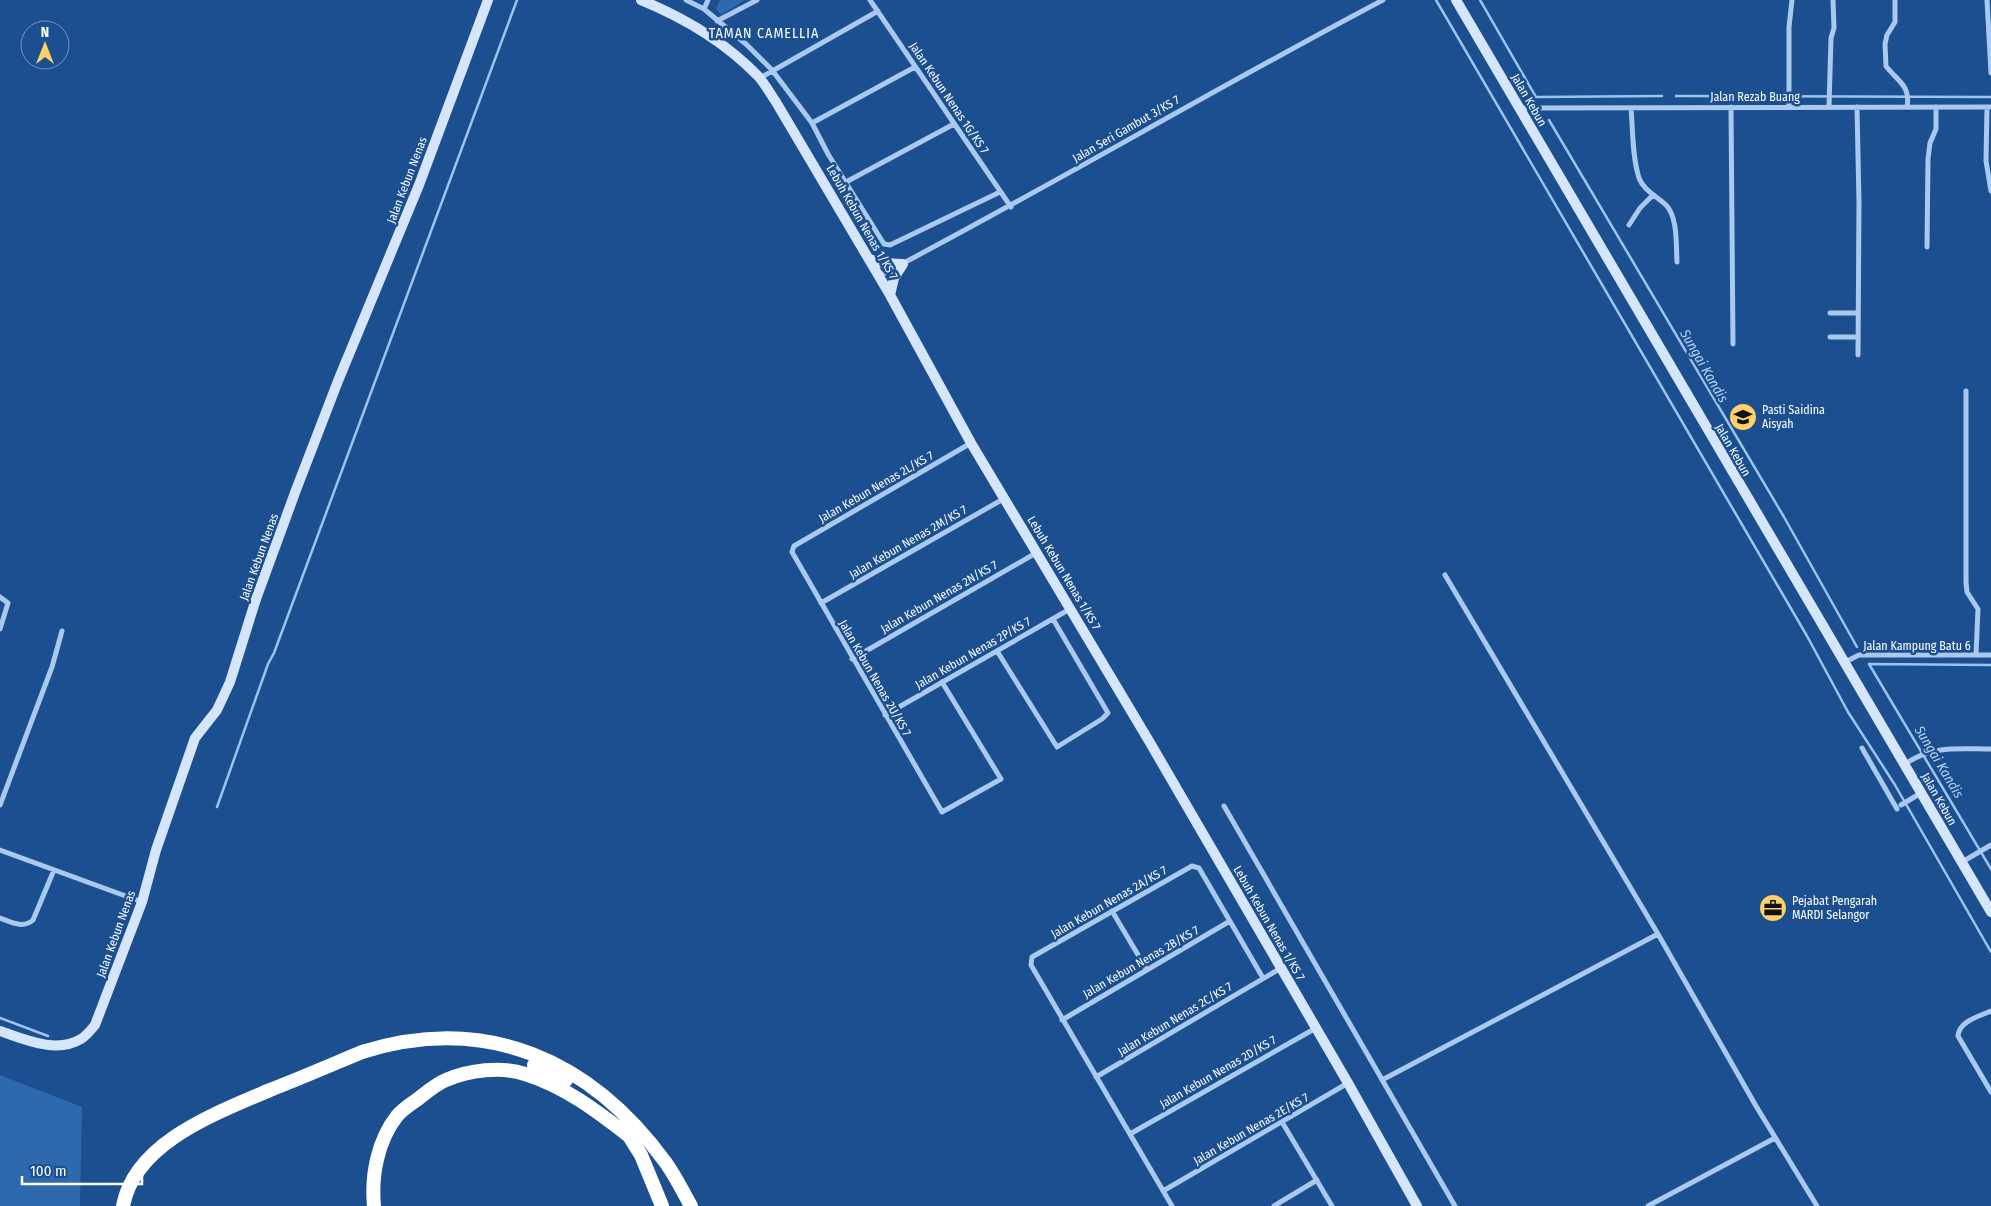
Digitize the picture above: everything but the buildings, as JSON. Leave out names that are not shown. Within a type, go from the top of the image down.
[{"type":"highway","points":[[122,1206],[131,1182],[141,1167],[152,1154],[176,1136],[222,1111],[333,1064],[382,1045],[426,1038],[476,1039],[504,1045],[537,1055],[588,1083],[612,1103],[664,1160],[691,1206]]},
{"type":"highway","points":[[534,1065],[574,1084],[613,1115],[641,1154],[662,1206]]},
{"type":"highway","points":[[374,1206],[378,1154],[398,1116],[432,1088],[445,1080],[463,1074],[488,1071],[524,1073],[552,1084],[580,1100],[629,1136]]},
{"type":"street","name":"Jalan Kebun Nenas","points":[[0,1031],[46,1045],[66,1045],[81,1039],[95,1026],[142,902],[156,850],[195,738],[217,710],[230,682],[256,599],[300,481],[338,381],[419,185],[488,0]]},
{"type":"street","name":"Lebuh Kebun Nenas 1/KS 7","points":[[641,0],[702,30],[733,54],[760,78],[794,130],[890,295],[971,443],[1348,1083],[1414,1205]]},
{"type":"street","points":[[686,0],[704,9],[747,45],[772,70],[812,123],[884,244],[890,245],[1000,192]]},
{"type":"street","points":[[704,9],[708,0]]},
{"type":"street","points":[[717,21],[757,0]]},
{"type":"street","name":"Jalan Kebun Nenas 1G/KS 7","points":[[870,0],[1011,207]]},
{"type":"street","name":"Jalan Seri Gambut 3/KS 7","points":[[879,276],[1011,207],[1206,95],[1383,0]]},
{"type":"street","name":"Jalan Kebun","points":[[1456,0],[1991,912]]},
{"type":"street","points":[[1789,105],[1792,0]]},
{"type":"street","points":[[1830,105],[1831,38],[1834,28],[1833,0]]},
{"type":"street","points":[[1895,0],[1895,22],[1887,35],[1885,44],[1886,66],[1902,82],[1908,94],[1907,105]]},
{"type":"street","points":[[1987,0],[1991,72]]},
{"type":"street","points":[[760,78],[878,11]]},
{"type":"street","points":[[812,123],[915,66]]},
{"type":"street","name":"Jalan Rezab Buang","points":[[1519,108],[1789,105],[1989,107]]},
{"type":"street","points":[[1731,107],[1733,344]]},
{"type":"street","points":[[1857,107],[1859,203],[1858,356]]},
{"type":"street","points":[[1927,247],[1926,190],[1930,143],[1936,129],[1936,107]]},
{"type":"street","points":[[1989,107],[1986,161],[1991,191]]},
{"type":"street","points":[[1630,108],[1635,158],[1640,179],[1653,195],[1668,206],[1676,230],[1677,262]]},
{"type":"street","points":[[846,182],[954,124]]},
{"type":"street","points":[[1629,225],[1640,208],[1653,195]]},
{"type":"street","points":[[869,259],[883,263],[903,264],[894,278],[890,295]]},
{"type":"street","points":[[1830,313],[1858,313]]},
{"type":"street","points":[[1830,337],[1858,337]]},
{"type":"street","points":[[1966,391],[1966,582],[1967,592],[1978,609],[1976,655]]},
{"type":"street","name":"Jalan Kebun Nenas 2L/KS 7","points":[[792,549],[971,443]]},
{"type":"street","name":"Jalan Kebun Nenas 2M/KS 7","points":[[821,603],[1005,498]]},
{"type":"street","name":"Jalan Kebun Nenas 2U/KS 7","points":[[792,549],[852,659],[940,810],[946,811],[1002,779],[942,682]]},
{"type":"street","name":"Jalan Kebun Nenas 2N/KS 7","points":[[852,659],[1036,552]]},
{"type":"street","points":[[1445,575],[1658,934],[1775,1138],[1817,1206]]},
{"type":"street","points":[[0,597],[8,603],[0,630]]},
{"type":"street","name":"Jalan Kebun Nenas 2P/KS 7","points":[[885,715],[1070,609]]},
{"type":"street","points":[[997,651],[1057,747],[1102,719],[1107,715],[1107,711],[1053,619]]},
{"type":"street","points":[[0,805],[52,667],[62,631]]},
{"type":"street","name":"Jalan Kampung Batu 6","points":[[1844,663],[1859,656],[1991,655]]},
{"type":"street","points":[[1862,748],[1899,807],[1921,792]]},
{"type":"street","points":[[1905,764],[1926,752],[1945,749],[1991,749]]},
{"type":"street","points":[[1224,806],[1455,1206]]},
{"type":"street","points":[[1962,862],[1991,845]]},
{"type":"street","points":[[0,850],[142,902]]},
{"type":"street","name":"Jalan Kebun Nenas 2A/KS 7","points":[[1062,1020],[1031,965],[1032,957],[1192,866],[1199,868],[1230,921]]},
{"type":"street","points":[[0,918],[14,923],[28,924],[33,920],[54,870]]},
{"type":"street","points":[[1112,911],[1147,970]]},
{"type":"street","points":[[1230,921],[1263,978]]},
{"type":"street","name":"Jalan Kebun Nenas 2B/KS 7","points":[[1062,1020],[1230,921]]},
{"type":"street","points":[[1382,1080],[1658,934]]},
{"type":"street","name":"Jalan Kebun Nenas 2C/KS 7","points":[[1096,1077],[1281,968]]},
{"type":"street","points":[[1991,1011],[1962,1025],[1958,1036],[1991,1092]]},
{"type":"street","points":[[1062,1020],[1172,1206]]},
{"type":"street","name":"Jalan Kebun Nenas 2D/KS 7","points":[[1130,1134],[1316,1028]]},
{"type":"street","name":"Jalan Kebun Nenas 2E/KS 7","points":[[1163,1191],[1348,1083]]},
{"type":"street","points":[[1282,1122],[1332,1206]]},
{"type":"street","points":[[1648,1206],[1775,1138]]},
{"type":"street","points":[[1274,1206],[1317,1180]]},
{"type":"shaded area","points":[[720,0],[745,0],[721,15],[716,9]]},
{"type":"shaded area","points":[[0,1075],[82,1107],[80,1206],[0,1206]]},
{"type":"waterway","points":[[217,807],[268,664],[274,653],[517,0]]},
{"type":"waterway","points":[[1436,0],[1807,636],[1848,712],[1895,785],[1991,952]]},
{"type":"waterway","points":[[1480,0],[1536,97],[1662,96]]},
{"type":"waterway","points":[[1676,96],[1991,97]]},
{"type":"waterway","name":"Sungai Kandis","points":[[1549,120],[1784,517],[1857,647]]},
{"type":"waterway","name":"Sungai Kandis","points":[[1869,664],[1991,869]]},
{"type":"waterway","points":[[1869,664],[1991,665]]},
{"type":"waterway","points":[[0,1018],[48,1036]]},
{"type":"place","name":"Pasti Saidina Aisyah","points":[[1743,417]]},
{"type":"place","name":"Pejabat Pengarah MARDI Selangor","points":[[1773,908]]},
{"type":"district","name":"TAMAN CAMELLIA","points":[[764,33]]}]
